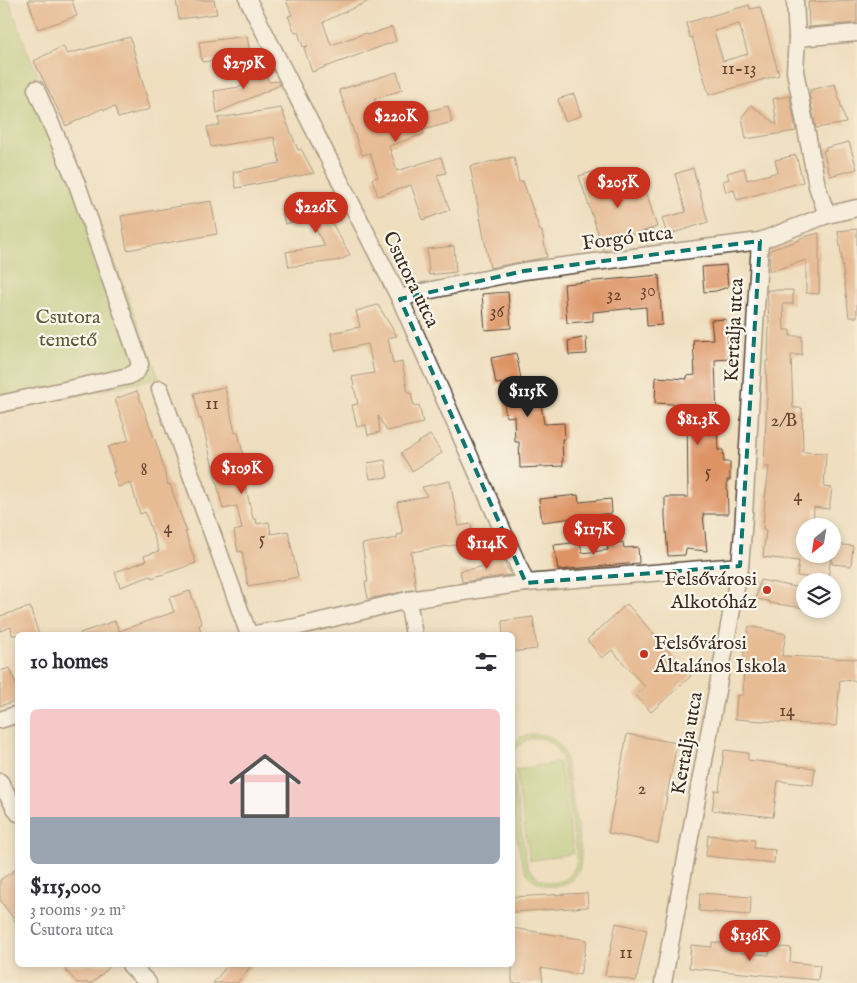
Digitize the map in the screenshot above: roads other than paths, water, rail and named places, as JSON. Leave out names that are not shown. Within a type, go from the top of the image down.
[{"type":"street","name":"Csutora utca","points":[[248,0],[400,299],[526,583]]},
{"type":"street","points":[[795,0],[797,38],[795,71],[817,186],[827,215]]},
{"type":"street","points":[[797,38],[857,33]]},
{"type":"street","points":[[0,404],[129,376],[137,371],[140,364],[77,184],[36,90]]},
{"type":"street","name":"Forgó utca","points":[[400,299],[417,293],[524,271],[760,241],[827,215],[857,208]]},
{"type":"street","name":"Kertalja utca","points":[[662,983],[740,566],[760,241]]},
{"type":"street","points":[[160,389],[248,632]]},
{"type":"street","points":[[267,632],[296,627],[408,600],[526,583],[740,566]]},
{"type":"street","points":[[408,600],[413,632]]},
{"type":"street","points":[[0,720],[15,715]]},
{"type":"street","points":[[0,782],[15,808]]},
{"type":"street","points":[[132,967],[148,983]]},
{"type":"place","name":"Felsővárosi Alkotóház","points":[[767,590]]},
{"type":"place","name":"Felsővárosi Általános Iskola","points":[[644,654]]},
{"type":"park label","name":"Csutora temető","points":[[68,328]]}]
